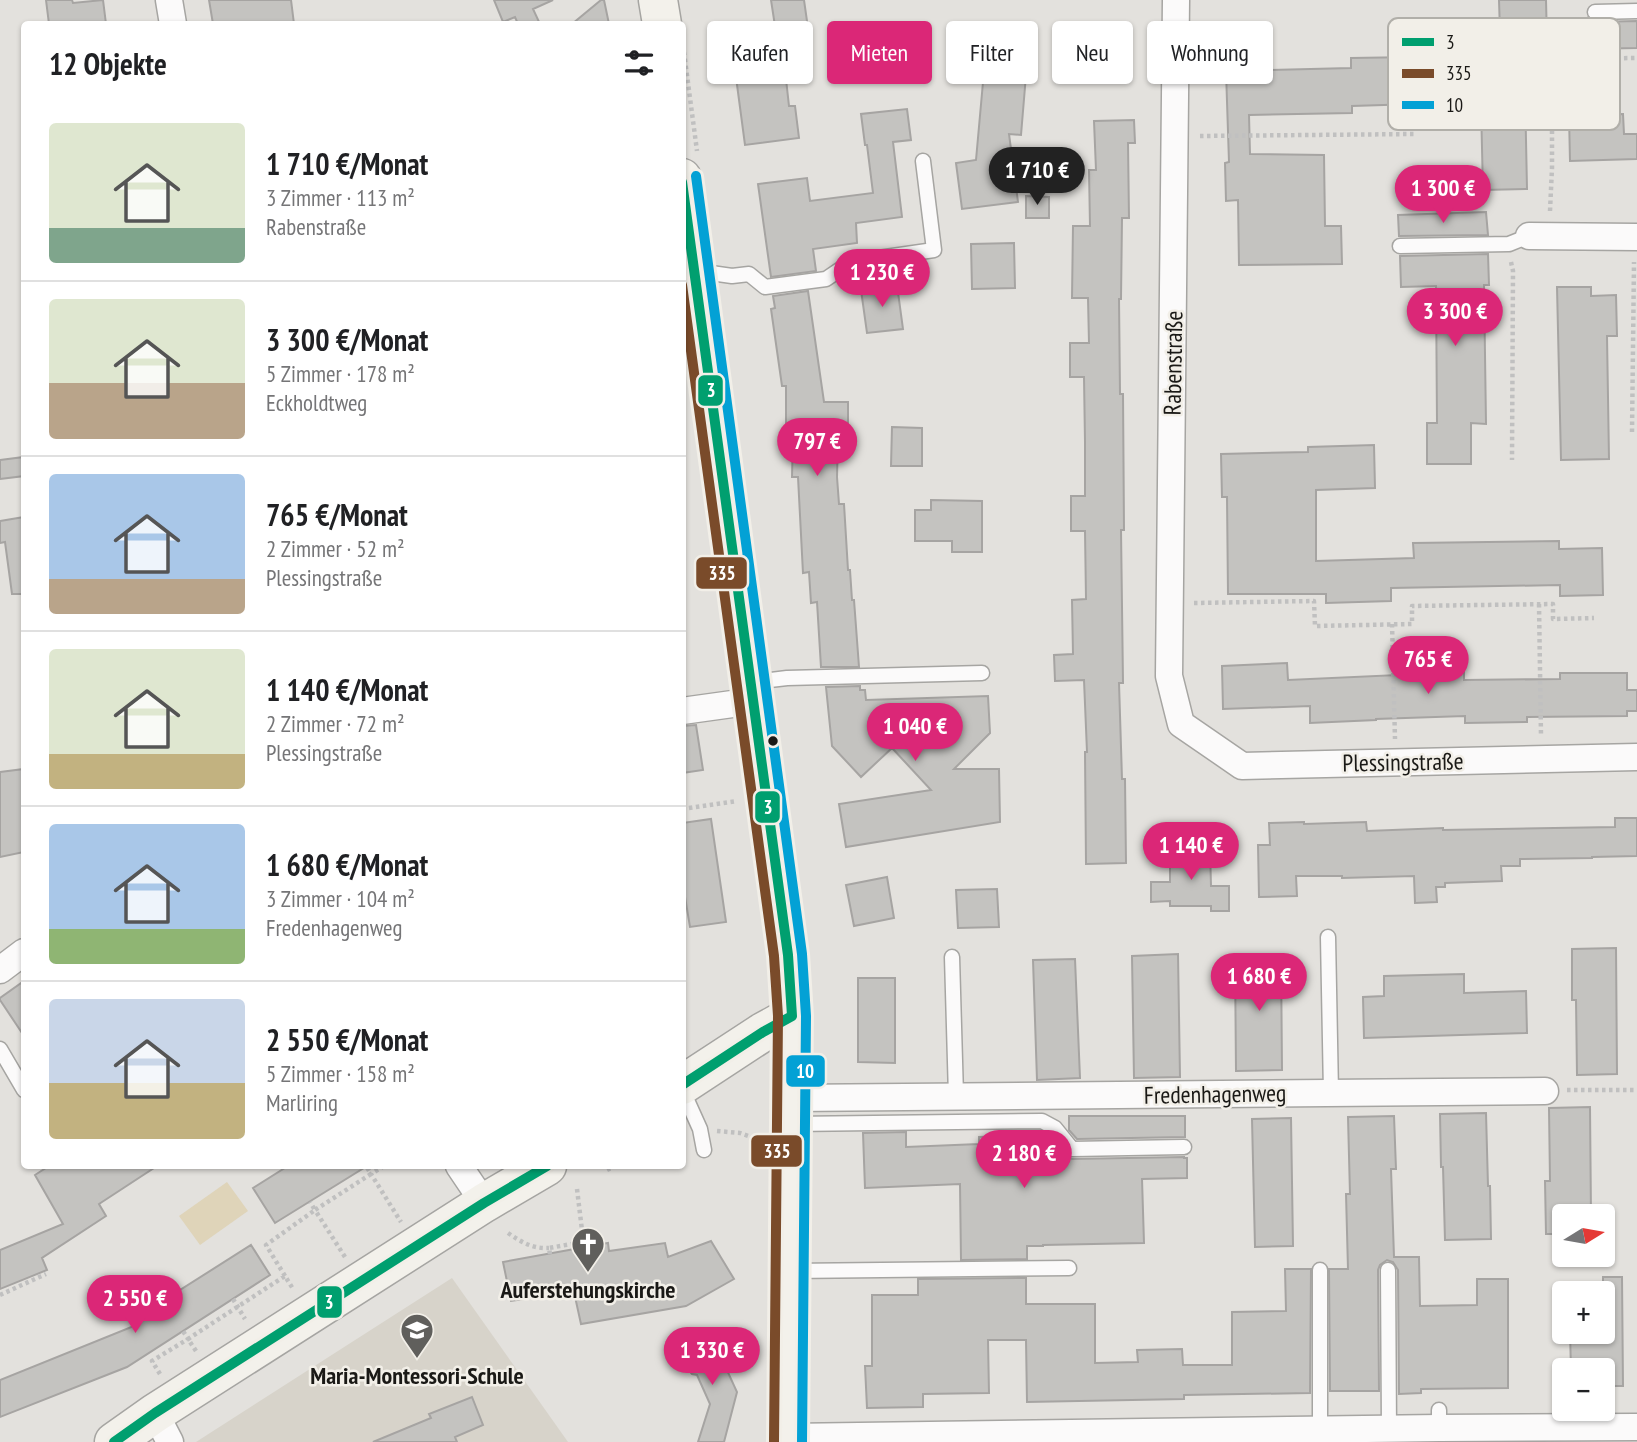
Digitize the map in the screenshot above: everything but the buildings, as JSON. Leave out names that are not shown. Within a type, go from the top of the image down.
[{"type":"main road","points":[[658,0],[662,21]]},
{"type":"main road","points":[[686,207],[788,955],[792,1016],[788,1439]]},
{"type":"main road","points":[[686,1084],[763,1032],[792,1016]]},
{"type":"main road","points":[[114,1442],[484,1203],[542,1169]]},
{"type":"street","points":[[169,0],[172,21]]},
{"type":"street","name":"Rabenstraße","points":[[1176,0],[1169,676],[1181,724]]},
{"type":"street","points":[[1529,239],[1636,237]]},
{"type":"street","points":[[686,710],[752,692]]},
{"type":"street","name":"Plessingstraße","points":[[1181,724],[1242,766],[1637,757]]},
{"type":"street","points":[[0,970],[21,954]]},
{"type":"street","name":"Fredenhagenweg","points":[[792,1121],[956,1096],[1545,1091]]},
{"type":"street","points":[[461,1169],[484,1203]]},
{"type":"street","points":[[788,1439],[1187,1437],[1389,1429],[1439,1419],[1502,1435],[1637,1427]]},
{"type":"lane","points":[[1595,12],[1637,11]]},
{"type":"lane","points":[[695,271],[732,276],[748,274],[765,287],[826,279],[851,262],[933,250],[923,161]]},
{"type":"lane","points":[[1400,246],[1529,239]]},
{"type":"lane","points":[[752,692],[786,678],[982,673]]},
{"type":"lane","points":[[1328,937],[1331,1093]]},
{"type":"lane","points":[[952,957],[956,1096]]},
{"type":"lane","points":[[0,1049],[21,1085]]},
{"type":"lane","points":[[686,1096],[701,1129],[704,1150]]},
{"type":"lane","points":[[792,1121],[1042,1121],[1055,1128],[1072,1149],[1184,1147]]},
{"type":"lane","points":[[790,1271],[1069,1268]]},
{"type":"lane","points":[[1320,1270],[1320,1430]]},
{"type":"lane","points":[[1388,1270],[1389,1429]]},
{"type":"path","points":[[1511,460],[1513,271],[1529,239],[1552,168],[1552,130]]},
{"type":"path","points":[[1175,137],[1416,134]]},
{"type":"path","points":[[1632,432],[1636,237]]},
{"type":"path","points":[[1170,603],[1314,601],[1314,626],[1412,624],[1412,607],[1553,604],[1553,619],[1594,618]]},
{"type":"path","points":[[1539,604],[1542,759]]},
{"type":"path","points":[[1392,624],[1396,762]]},
{"type":"path","points":[[686,809],[742,800]]},
{"type":"path","points":[[1545,1091],[1637,1090]]},
{"type":"path","points":[[701,1129],[740,1133],[764,1142],[792,1121]]},
{"type":"path","points":[[368,1169],[405,1228]]},
{"type":"path","points":[[297,1296],[266,1245],[379,1169]]},
{"type":"path","points":[[577,1189],[585,1255]]},
{"type":"path","points":[[310,1202],[349,1264]]},
{"type":"path","points":[[580,1218],[588,1217]]},
{"type":"path","points":[[508,1233],[531,1247],[549,1251],[583,1242]]},
{"type":"path","points":[[0,1295],[46,1275]]},
{"type":"path","points":[[163,1411],[152,1361],[285,1276]]},
{"type":"path","points":[[233,1299],[250,1326]]},
{"type":"path","points":[[183,1331],[200,1357]]},
{"type":"shaded area","points":[[227,1182],[248,1211],[200,1245],[179,1216]]},
{"type":"shaded area","name":"Maria-Montessori-Schule","points":[[452,1278],[568,1442],[196,1442]]},
{"type":"transit line","name":"10","points":[[696,176],[802,954],[806,1016],[802,1442]]},
{"type":"transit line","name":"3","points":[[686,211],[788,955],[792,1016]]},
{"type":"transit line","name":"335","points":[[686,314],[774,956],[778,1016],[774,1442]]},
{"type":"transit line","name":"3","points":[[686,1082],[792,1016]]},
{"type":"transit line","name":"3","points":[[114,1442],[155,1413],[484,1203],[542,1169]]},
{"type":"place","name":"Auferstehungskirche","points":[[588,1274]]},
{"type":"place","name":"Maria-Montessori-Schule","points":[[417,1360]]}]
